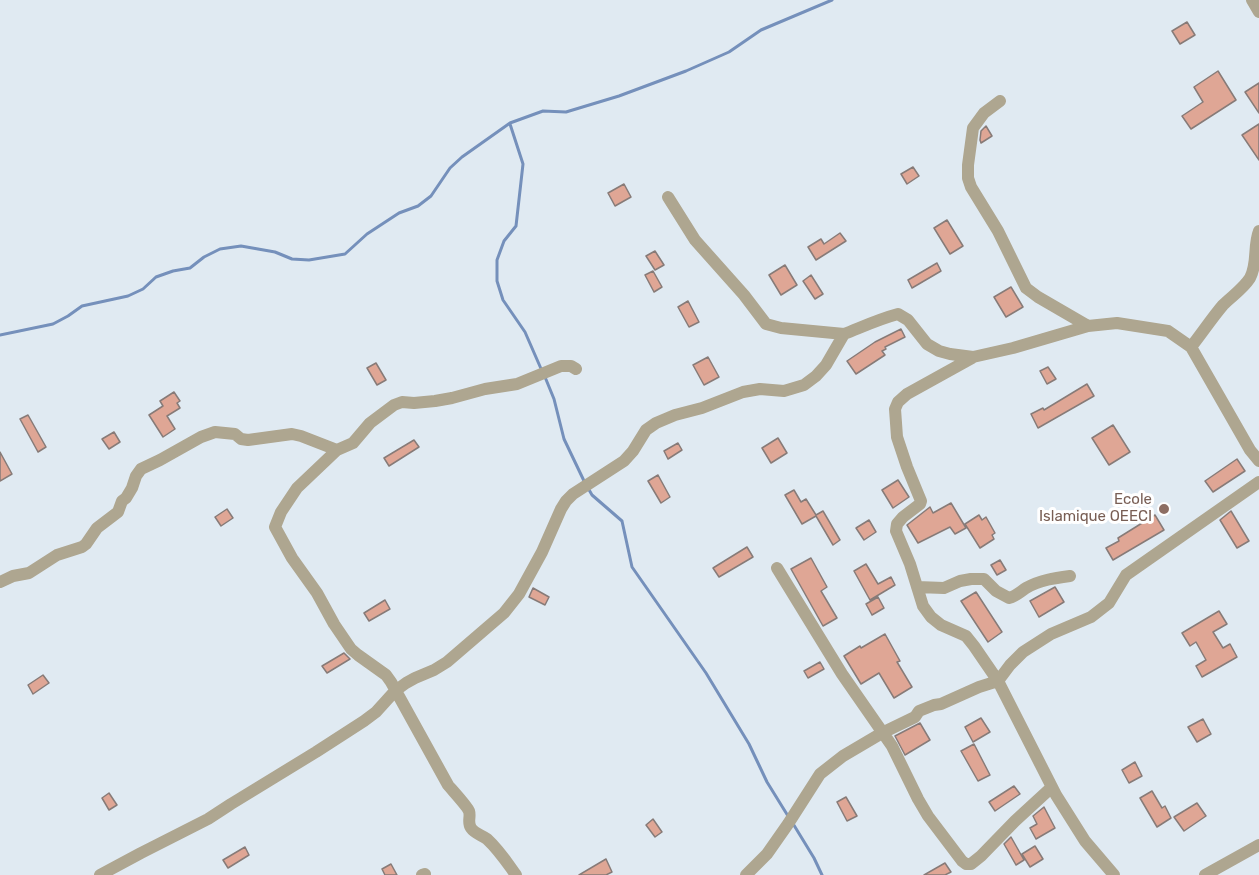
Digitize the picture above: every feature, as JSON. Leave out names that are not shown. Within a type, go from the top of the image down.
[{"type":"street","points":[[1252,0],[1259,12]]},
{"type":"street","points":[[1000,101],[984,113],[973,128],[968,165],[971,187],[998,231],[1026,288],[1088,326]]},
{"type":"street","points":[[668,197],[695,240],[744,295],[766,324],[781,328],[843,334],[881,318],[898,314],[908,320],[927,344],[939,351],[973,357]]},
{"type":"street","points":[[1191,347],[1214,316],[1251,276],[1259,231]]},
{"type":"street","points":[[1114,875],[1086,841],[1052,787],[998,681],[966,636],[941,625],[923,606],[910,564],[896,531],[897,524],[921,501],[897,437],[895,409],[898,402],[907,394],[973,357],[1088,326],[1117,323],[1168,331],[1191,347],[1250,450],[1259,461]]},
{"type":"street","points":[[100,875],[208,819],[316,752],[376,711],[395,691],[447,662],[504,613],[519,594],[566,501],[624,461],[651,426],[675,415],[702,408],[742,392],[760,389],[784,391],[804,385],[826,365],[843,334]]},
{"type":"street","points":[[516,875],[495,846],[471,828],[468,822],[468,809],[448,785],[386,675],[351,649],[317,593],[292,558],[275,527],[281,512],[297,488],[337,450],[353,443],[370,423],[394,405],[402,402],[435,401],[517,384],[561,366],[571,366],[576,369]]},
{"type":"street","points":[[0,582],[13,576],[29,573],[57,555],[82,547],[97,528],[118,512],[141,469],[201,437],[215,432],[235,434],[241,439],[248,440],[292,434],[337,450]]},
{"type":"street","points":[[746,875],[767,854],[820,774],[843,756],[915,717],[919,711],[998,681],[1010,664],[1023,652],[1051,634],[1100,610],[1109,603],[1126,575],[1259,482]]},
{"type":"street","points":[[777,568],[842,674],[891,746],[928,816],[962,861],[971,864],[981,856],[1052,787]]},
{"type":"street","points":[[917,587],[944,588],[960,581],[984,579],[996,591],[1009,598],[1015,597],[1026,588],[1044,580],[1070,576]]},
{"type":"street","points":[[1205,875],[1258,850]]},
{"type":"building","points":[[1187,22],[1195,35],[1180,44],[1172,31]]},
{"type":"building","points":[[1218,71],[1236,100],[1191,129],[1182,116],[1203,102],[1194,87]]},
{"type":"building","points":[[1259,83],[1259,113],[1245,92]]},
{"type":"building","points":[[1259,124],[1259,160],[1242,135]]},
{"type":"building","points":[[986,126],[992,136],[981,143],[981,131]]},
{"type":"building","points":[[913,167],[919,176],[907,184],[901,174]]},
{"type":"building","points":[[624,184],[631,197],[615,206],[608,193]]},
{"type":"building","points":[[947,220],[963,246],[950,254],[934,228]]},
{"type":"building","points":[[840,233],[846,241],[816,260],[808,247],[821,239],[824,244]]},
{"type":"building","points":[[655,251],[664,265],[655,270],[646,256]]},
{"type":"building","points":[[937,263],[941,271],[912,288],[908,280]]},
{"type":"building","points":[[785,265],[797,285],[781,295],[769,275]]},
{"type":"building","points":[[653,271],[662,287],[654,292],[645,275]]},
{"type":"building","points":[[811,275],[823,294],[815,299],[803,281]]},
{"type":"building","points":[[1011,287],[1023,307],[1006,317],[994,297]]},
{"type":"building","points":[[688,301],[699,322],[689,327],[678,307]]},
{"type":"building","points":[[901,329],[905,337],[885,347],[886,349],[882,351],[885,355],[856,374],[847,361],[875,342]]},
{"type":"building","points":[[708,357],[719,377],[704,385],[693,365]]},
{"type":"building","points":[[376,363],[386,380],[377,385],[367,368]]},
{"type":"building","points":[[1048,367],[1056,379],[1047,384],[1040,371]]},
{"type":"building","points":[[1087,384],[1094,396],[1038,428],[1031,414],[1043,408],[1044,410]]},
{"type":"building","points":[[174,392],[180,401],[177,403],[180,408],[167,416],[175,429],[163,437],[149,415],[163,406],[160,401]]},
{"type":"building","points":[[28,415],[46,447],[38,452],[20,419]]},
{"type":"building","points":[[1113,425],[1130,452],[1109,465],[1092,438]]},
{"type":"building","points":[[114,432],[120,442],[109,449],[102,439]]},
{"type":"building","points":[[778,438],[787,453],[771,463],[762,448]]},
{"type":"building","points":[[414,440],[419,447],[389,466],[384,458]]},
{"type":"building","points":[[678,443],[682,450],[668,459],[664,451]]},
{"type":"building","points":[[0,452],[12,474],[0,481]]},
{"type":"building","points":[[1237,459],[1245,471],[1213,492],[1205,481]]},
{"type":"building","points":[[658,475],[670,497],[661,503],[648,481]]},
{"type":"building","points":[[898,480],[909,497],[893,508],[882,490]]},
{"type":"building","points":[[794,490],[801,502],[806,499],[816,515],[823,511],[840,540],[833,545],[816,516],[802,524],[785,495]]},
{"type":"building","points":[[951,503],[966,528],[955,534],[950,527],[918,543],[907,525],[930,507],[933,513]]},
{"type":"building","points":[[227,509],[233,518],[221,526],[215,517]]},
{"type":"building","points":[[1231,511],[1249,541],[1237,548],[1220,520]]},
{"type":"building","points":[[979,515],[982,520],[986,517],[995,533],[992,535],[994,539],[980,548],[965,524]]},
{"type":"building","points":[[1155,515],[1164,530],[1113,560],[1106,548]]},
{"type":"building","points":[[869,520],[876,532],[864,540],[856,528]]},
{"type":"building","points":[[747,547],[753,557],[719,577],[713,568]]},
{"type":"building","points":[[811,558],[827,587],[821,591],[837,618],[823,626],[791,569]]},
{"type":"building","points":[[1000,560],[1006,570],[997,575],[991,565]]},
{"type":"building","points":[[866,564],[878,584],[891,577],[895,585],[870,600],[854,571]]},
{"type":"building","points":[[1055,587],[1064,602],[1039,617],[1030,601]]},
{"type":"building","points":[[533,588],[549,597],[545,605],[529,597]]},
{"type":"building","points":[[976,592],[1002,632],[988,642],[961,601]]},
{"type":"building","points":[[878,597],[884,608],[872,615],[866,604]]},
{"type":"building","points":[[385,600],[390,609],[369,621],[364,613]]},
{"type":"building","points":[[1219,611],[1227,624],[1213,632],[1223,648],[1230,644],[1237,657],[1202,677],[1196,666],[1206,660],[1196,642],[1190,646],[1182,633]]},
{"type":"building","points":[[885,634],[900,661],[897,662],[912,687],[894,698],[879,673],[861,684],[844,656]]},
{"type":"building","points":[[344,653],[350,659],[327,673],[322,666]]},
{"type":"building","points":[[820,662],[824,669],[808,678],[804,671]]},
{"type":"building","points":[[43,675],[49,683],[33,694],[28,685]]},
{"type":"building","points":[[981,718],[990,732],[973,742],[965,727]]},
{"type":"building","points":[[1203,719],[1211,734],[1197,742],[1188,727]]},
{"type":"building","points":[[920,723],[930,740],[905,755],[895,736]]},
{"type":"building","points":[[974,744],[990,775],[978,781],[961,751]]},
{"type":"building","points":[[1135,762],[1142,776],[1129,783],[1122,770]]},
{"type":"building","points":[[1014,786],[1020,794],[995,811],[989,802]]},
{"type":"building","points":[[1152,791],[1162,808],[1165,806],[1171,818],[1157,827],[1140,798]]},
{"type":"building","points":[[109,793],[117,805],[109,810],[102,798]]},
{"type":"building","points":[[846,797],[857,816],[847,821],[837,802]]},
{"type":"building","points":[[1197,803],[1206,816],[1184,831],[1174,817]]},
{"type":"building","points":[[1044,807],[1055,828],[1036,839],[1030,828],[1037,824],[1033,816]]},
{"type":"building","points":[[653,819],[662,832],[655,837],[646,825]]},
{"type":"building","points":[[1011,837],[1024,860],[1016,865],[1004,844]]},
{"type":"building","points":[[1035,846],[1043,859],[1030,867],[1022,854]]},
{"type":"building","points":[[245,847],[249,855],[228,868],[223,860]]},
{"type":"building","points":[[606,859],[612,872],[606,875],[579,875]]},
{"type":"building","points":[[945,863],[951,872],[945,875],[924,875]]},
{"type":"building","points":[[391,864],[397,875],[385,875],[382,869]]},
{"type":"waterway","points":[[0,335],[53,324],[82,306],[128,296],[143,289],[156,277],[190,268],[204,257],[220,249],[241,246],[275,252],[292,259],[309,260],[345,254],[367,234],[399,213],[418,206],[431,196],[450,168],[510,123],[543,111],[566,112],[619,96],[686,71],[729,52],[761,30],[832,0]]},
{"type":"waterway","points":[[510,124],[523,164],[516,226],[504,241],[497,260],[497,281],[503,300],[525,332],[542,371]]},
{"type":"waterway","points":[[545,377],[554,399],[564,439],[585,483]]},
{"type":"waterway","points":[[588,488],[592,495],[622,521],[632,567],[706,673],[749,744],[767,782],[788,816]]},
{"type":"waterway","points":[[792,822],[822,875]]},
{"type":"place","name":"Ecole Islamique OEECI","points":[[1164,509]]}]
